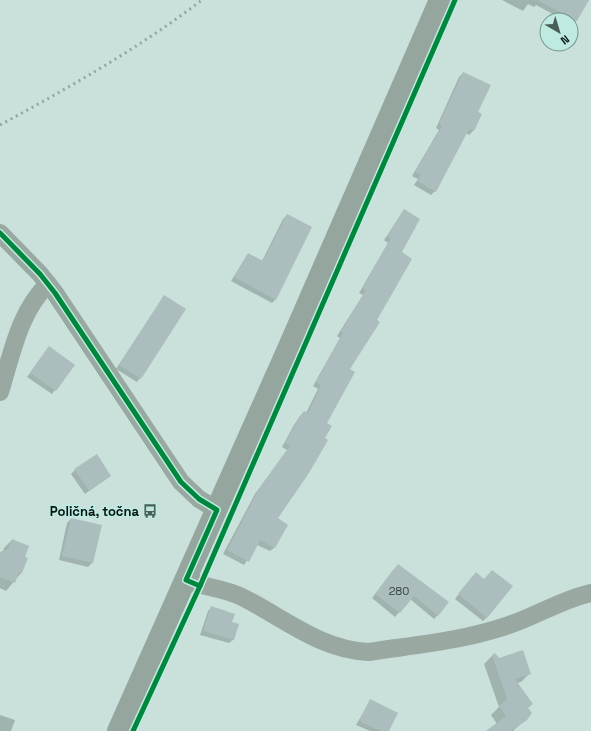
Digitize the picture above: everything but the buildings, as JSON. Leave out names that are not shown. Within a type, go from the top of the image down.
[{"type":"main road","points":[[118,731],[217,510],[440,0]]},
{"type":"street","points":[[0,233],[48,284],[181,482],[199,499],[217,510]]},
{"type":"street","points":[[0,392],[26,314],[35,298],[48,284]]},
{"type":"street","points":[[186,580],[200,586],[230,592],[243,597],[334,647],[351,651],[369,652],[487,632],[515,623],[558,603],[591,594]]},
{"type":"railway","points":[[0,125],[129,51],[202,0]]},
{"type":"cycle path","points":[[133,731],[200,586],[455,0]]},
{"type":"cycle path","points":[[0,233],[40,274],[55,293],[181,482],[199,499],[217,510],[186,580],[200,586]]},
{"type":"place","name":"Poličná, točna","points":[[150,511]]}]
